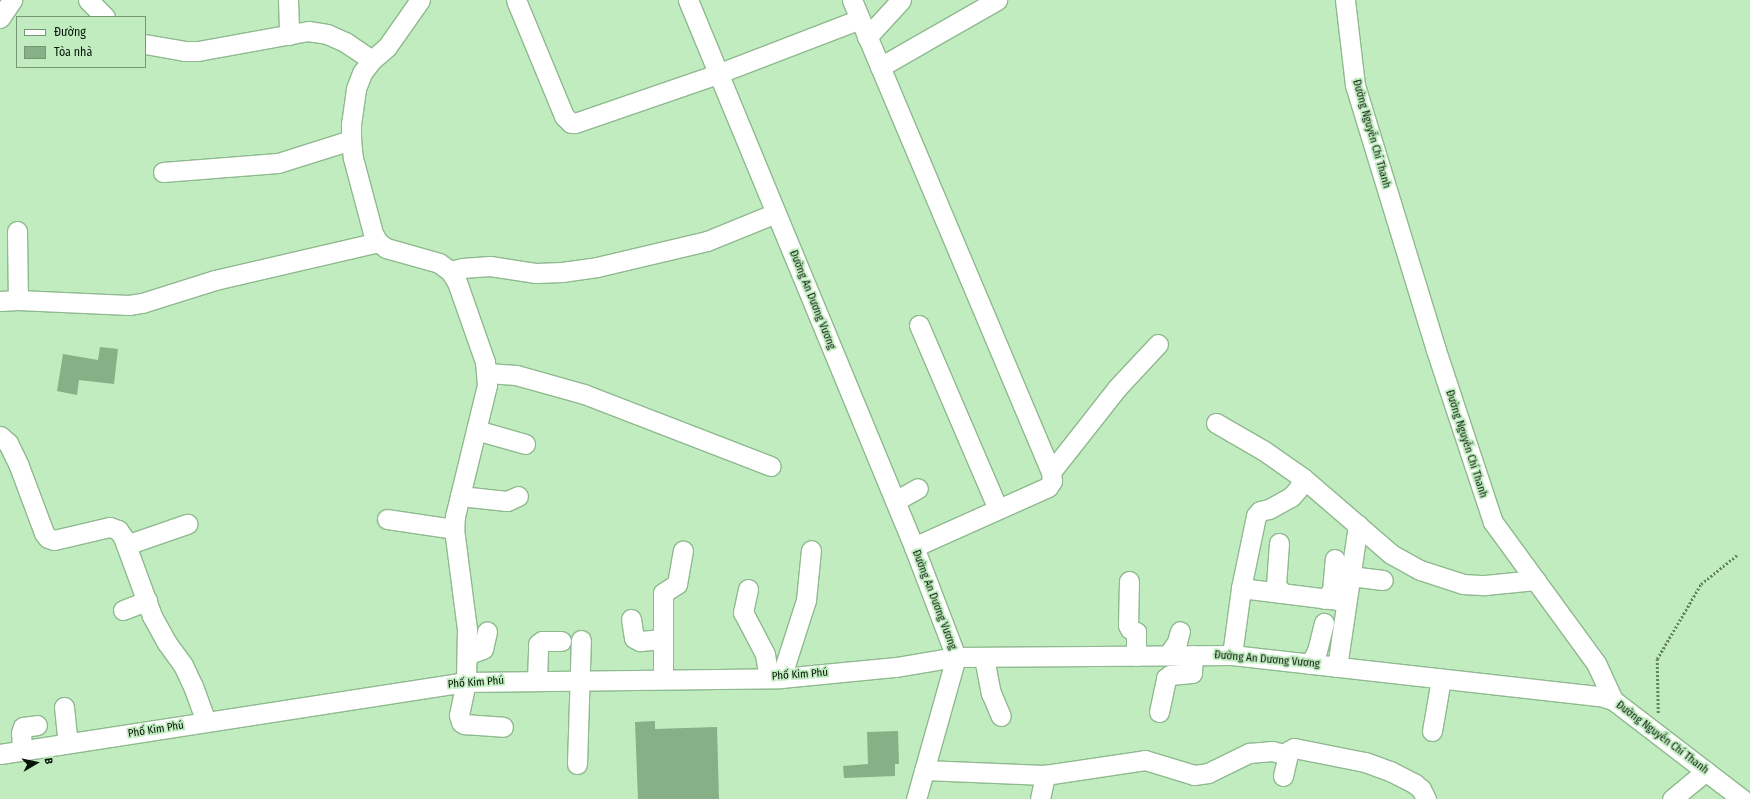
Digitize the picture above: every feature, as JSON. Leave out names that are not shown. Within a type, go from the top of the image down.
[{"type":"street","points":[[0,18],[12,0]]},
{"type":"street","points":[[88,0],[104,16]]},
{"type":"street","points":[[288,0],[290,34]]},
{"type":"street","points":[[420,0],[387,47],[372,60],[362,73],[356,89],[351,124],[353,158],[373,233],[378,242],[386,248],[439,263],[450,271],[458,282],[485,362],[487,385],[455,516],[454,529],[466,612],[466,682],[459,715],[461,722],[464,724],[503,727]]},
{"type":"street","points":[[516,0],[564,116],[571,123],[579,122],[717,74],[860,19]]},
{"type":"street","name":"Đường An Dương Vương","points":[[688,0],[717,74],[895,501],[956,657],[984,658],[1232,655],[1600,696],[1612,700]]},
{"type":"street","points":[[852,0],[1051,472],[1052,481],[1048,487],[914,548]]},
{"type":"street","points":[[868,37],[901,0]]},
{"type":"street","points":[[880,67],[997,0]]},
{"type":"street","name":"Đường Nguyễn Chí Thanh","points":[[1345,0],[1355,85],[1484,499],[1493,522],[1596,663],[1612,700],[1742,799]]},
{"type":"street","points":[[146,44],[184,51],[198,51],[308,31],[327,34],[345,42],[372,60]]},
{"type":"street","points":[[163,172],[278,163],[351,140]]},
{"type":"street","points":[[450,271],[462,268],[490,266],[536,273],[562,272],[597,267],[707,242],[776,213]]},
{"type":"street","points":[[17,231],[9,301],[129,305],[142,303],[200,284],[378,242]]},
{"type":"street","points":[[919,325],[998,509]]},
{"type":"street","points":[[1051,472],[1117,388],[1158,344]]},
{"type":"street","points":[[487,373],[516,374],[584,394],[771,466]]},
{"type":"street","points":[[1216,423],[1263,450],[1303,478],[1391,554],[1420,570],[1463,584],[1485,585],[1536,580]]},
{"type":"street","points":[[476,430],[525,444]]},
{"type":"street","points":[[0,436],[8,443],[19,466],[44,533],[48,538],[54,540],[110,527],[118,530],[126,545],[147,601],[167,643],[183,665],[193,686],[206,722]]},
{"type":"street","points":[[1232,655],[1241,588],[1256,516],[1260,511],[1269,510],[1291,497],[1298,489],[1303,478]]},
{"type":"street","points":[[895,501],[918,488]]},
{"type":"street","points":[[460,496],[507,501],[518,496]]},
{"type":"street","points":[[387,519],[454,529]]},
{"type":"street","points":[[126,545],[187,524]]},
{"type":"street","points":[[1337,667],[1358,525]]},
{"type":"street","points":[[1279,543],[1276,585],[1282,593]]},
{"type":"street","points":[[775,678],[806,600],[811,550]]},
{"type":"street","points":[[663,679],[663,593],[677,584],[683,551]]},
{"type":"street","points":[[1324,599],[1332,591],[1335,559]]},
{"type":"street","points":[[1350,576],[1383,580]]},
{"type":"street","points":[[1129,581],[1128,625],[1130,629],[1136,632],[1136,656]]},
{"type":"street","points":[[748,588],[743,612],[765,654],[775,678]]},
{"type":"street","points":[[1241,588],[1346,601]]},
{"type":"street","points":[[123,610],[147,601]]},
{"type":"street","points":[[631,619],[634,638],[640,641],[663,639]]},
{"type":"street","points":[[1310,664],[1317,651],[1324,623]]},
{"type":"street","points":[[467,655],[483,649],[487,631]]},
{"type":"street","points":[[1168,656],[1178,642],[1180,631]]},
{"type":"street","points":[[577,764],[581,640]]},
{"type":"street","points":[[537,680],[538,644],[542,641],[560,641]]},
{"type":"street","points":[[1159,712],[1166,678],[1170,675],[1192,674],[1193,655]]},
{"type":"street","points":[[916,799],[956,657]]},
{"type":"street","name":"Phố Kim Phú","points":[[0,754],[466,682],[775,678],[896,667],[956,657]]},
{"type":"street","points":[[984,658],[991,693],[1001,716]]},
{"type":"street","points":[[1432,731],[1441,679]]},
{"type":"street","points":[[64,707],[68,744]]},
{"type":"street","points":[[22,750],[21,733],[23,727],[37,725]]},
{"type":"street","points":[[1283,776],[1289,751],[1294,748],[1365,762],[1390,771],[1416,784],[1421,789],[1426,799]]},
{"type":"street","points":[[924,770],[1046,775],[1145,760],[1194,775],[1208,773],[1248,753],[1272,751],[1288,755]]},
{"type":"street","points":[[1672,799],[1706,771]]},
{"type":"street","points":[[1040,799],[1046,775]]},
{"type":"path","points":[[1659,735],[1657,659],[1701,584],[1737,555]]},
{"type":"building","points":[[100,347],[118,349],[114,384],[79,380],[77,395],[57,391],[63,354],[98,360]]},
{"type":"building","points":[[655,721],[655,729],[717,727],[719,799],[638,799],[635,722]]},
{"type":"building","points":[[898,731],[899,764],[895,764],[895,776],[844,778],[843,766],[868,764],[867,732]]}]
